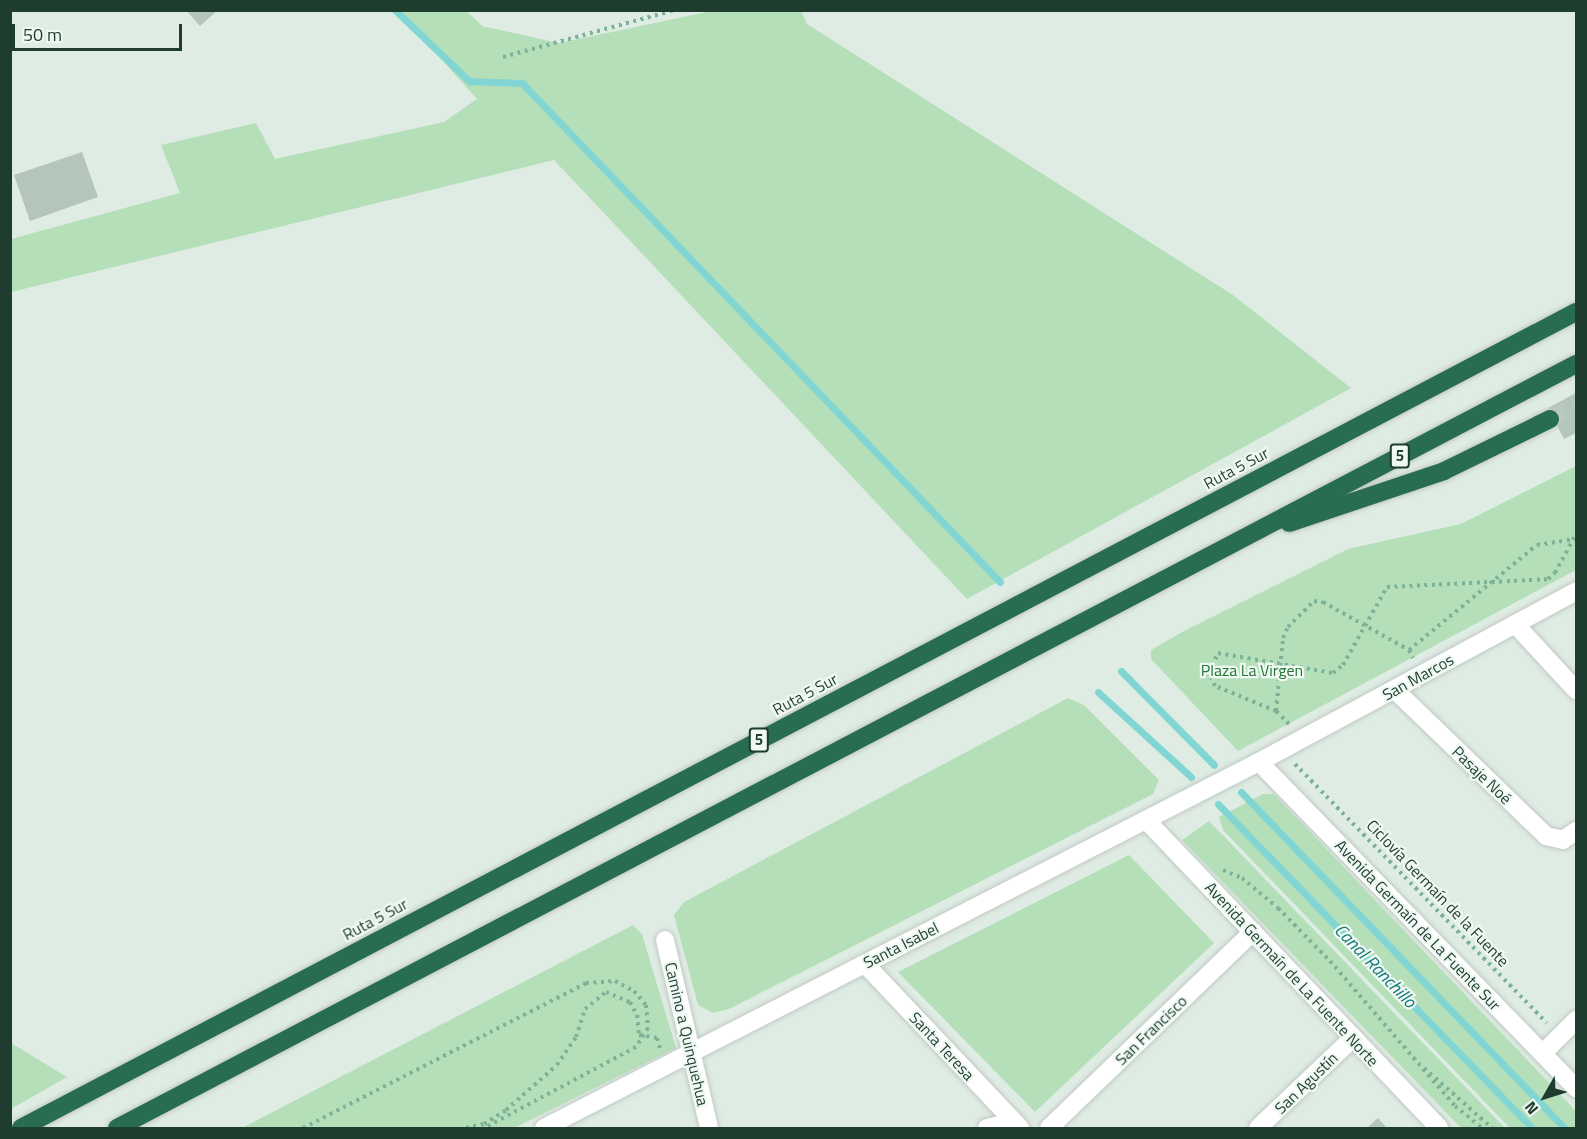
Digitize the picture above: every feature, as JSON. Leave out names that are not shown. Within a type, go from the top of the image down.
[{"type":"highway","name":"Ruta 5 Sur","points":[[21,1128],[1576,312]]},
{"type":"highway","name":"5","points":[[117,1128],[1576,364]]},
{"type":"highway","points":[[1223,547],[1444,471],[1550,419]]},
{"type":"street","name":"San Marcos","points":[[1259,762],[1576,591]]},
{"type":"street","points":[[1515,624],[1576,690]]},
{"type":"street","name":"Pasaje Noé","points":[[1395,690],[1546,836],[1563,840],[1576,831]]},
{"type":"street","name":"Santa Isabel","points":[[545,1128],[1259,762]]},
{"type":"street","name":"Avenida Germaín de La Fuente Sur","points":[[1259,762],[1576,1088]]},
{"type":"street","name":"Avenida Germaín de La Fuente Norte","points":[[1146,820],[1439,1128]]},
{"type":"street","name":"San Francisco","points":[[1049,1128],[1253,932]]},
{"type":"street","name":"Camino a Quinquehua","points":[[664,940],[693,1052],[709,1128]]},
{"type":"street","name":"Santa Teresa","points":[[865,964],[1012,1124]]},
{"type":"street","points":[[1543,1053],[1576,1020]]},
{"type":"street","name":"San Agustín","points":[[1258,1128],[1353,1038]]},
{"type":"street","points":[[987,1128],[1012,1124]]},
{"type":"path","points":[[503,57],[675,10]]},
{"type":"path","points":[[1293,729],[1276,711],[1215,686],[1209,673],[1218,653],[1225,652],[1333,673],[1343,665],[1387,587],[1548,579],[1576,537]]},
{"type":"path","points":[[1409,650],[1537,545],[1576,537]]},
{"type":"path","points":[[1276,711],[1281,663],[1288,627],[1309,604],[1323,602],[1409,650],[1416,663]]},
{"type":"path","name":"Ciclovía Germaín de la Fuente","points":[[1282,750],[1560,1037]]},
{"type":"path","points":[[1215,867],[1242,878],[1278,908],[1424,1068],[1455,1106],[1482,1128]]},
{"type":"path","points":[[303,1128],[586,983],[615,981],[634,991],[645,1005],[648,1028],[644,1036],[621,1058],[484,1128]]},
{"type":"path","points":[[466,1128],[484,1124],[506,1110],[557,1065],[576,1037],[585,1009],[594,998],[606,992],[630,1002],[637,1015],[639,1035],[657,1038],[665,1066]]},
{"type":"path","points":[[1424,1068],[1492,1128]]},
{"type":"green space","points":[[398,11],[467,11],[482,26],[559,43],[712,11],[801,11],[807,24],[1233,295],[1351,388],[967,599],[554,160],[11,292],[11,239],[180,193],[161,145],[256,123],[275,159],[444,122],[477,99]]},
{"type":"green space","name":"Plaza La Virgen","points":[[1576,466],[1576,570],[1238,751],[1151,659],[1151,650],[1184,631],[1348,549],[1461,524]]},
{"type":"green space","points":[[1068,698],[1084,705],[1159,780],[1153,794],[729,1009],[713,1013],[698,1005],[674,915],[684,902]]},
{"type":"green space","points":[[1263,794],[1274,794],[1576,1111],[1576,1128],[1510,1128],[1223,830],[1219,817]]},
{"type":"green space","points":[[1209,821],[1505,1128],[1461,1128],[1182,840]]},
{"type":"green space","points":[[1129,855],[1214,943],[1035,1112],[898,972]]},
{"type":"green space","points":[[633,925],[642,934],[676,1048],[514,1128],[242,1128]]},
{"type":"green space","points":[[11,1043],[67,1077],[10,1109]]},
{"type":"building","points":[[186,10],[218,10],[200,26]]},
{"type":"building","points":[[82,152],[98,197],[30,221],[14,175]]},
{"type":"building","points":[[1576,393],[1576,433],[1564,439],[1548,408]]},
{"type":"building","points":[[1378,1118],[1387,1128],[1367,1128]]},
{"type":"waterway","points":[[395,10],[469,81],[522,83],[1000,582]]},
{"type":"waterway","points":[[1121,671],[1214,765]]},
{"type":"waterway","name":"Canal Ranchillo","points":[[1098,692],[1191,777]]},
{"type":"waterway","points":[[1241,792],[1564,1128]]},
{"type":"waterway","name":"Canal Ranchillo","points":[[1218,804],[1532,1128]]},
{"type":"tunnel","points":[[1550,419],[1576,404]]}]
